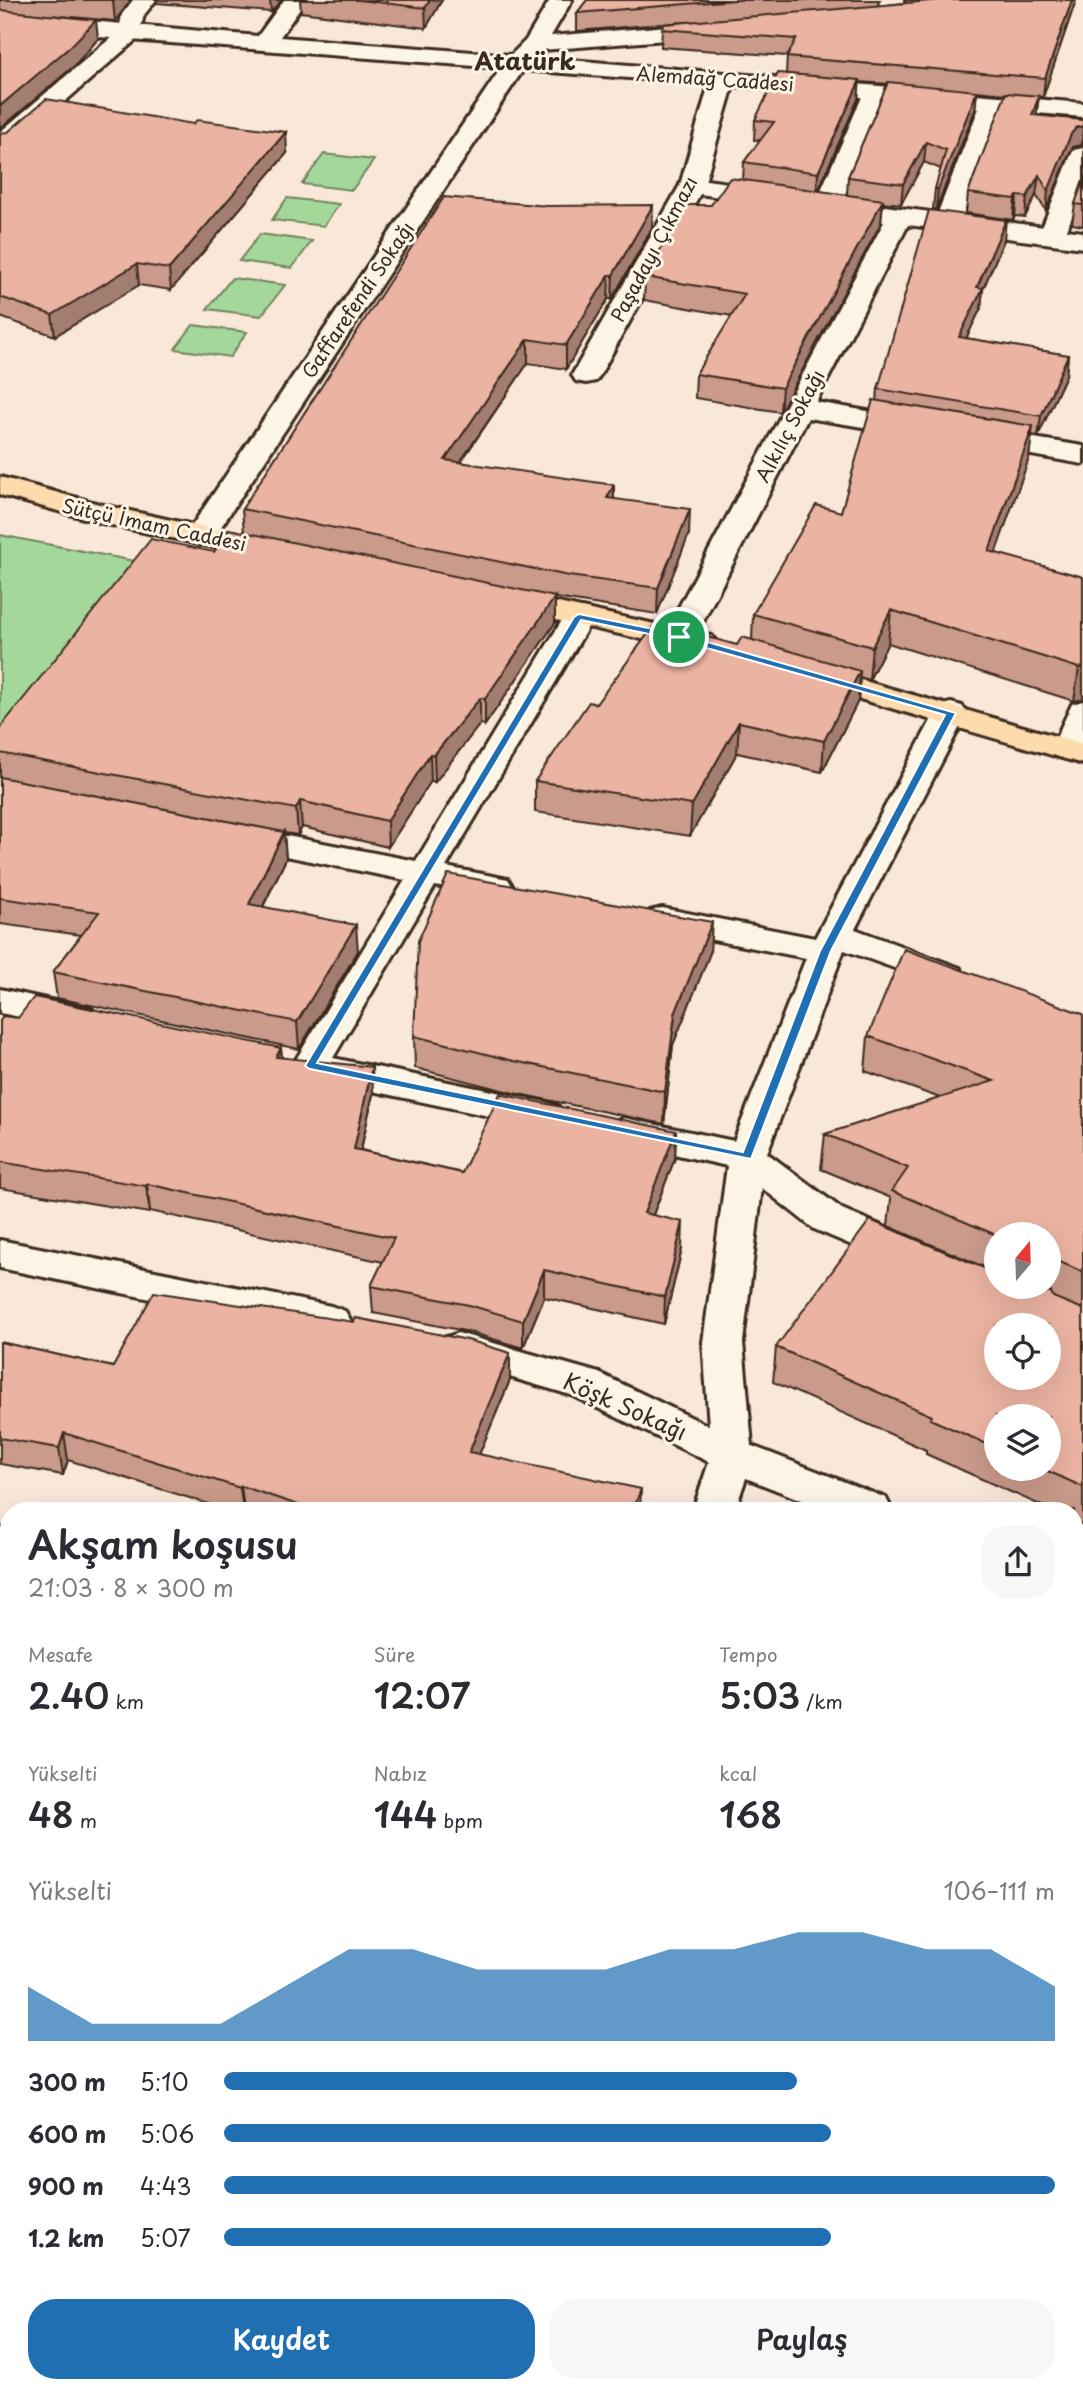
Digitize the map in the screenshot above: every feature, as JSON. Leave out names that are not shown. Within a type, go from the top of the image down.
[{"type":"main road","name":"Sütçü İmam Caddesi","points":[[0,486],[62,505],[304,557]]},
{"type":"main road","points":[[471,593],[679,637],[733,652]]},
{"type":"main road","points":[[786,667],[1075,751]]},
{"type":"street","points":[[0,145],[130,33],[133,14],[145,0]]},
{"type":"street","points":[[265,43],[295,0]]},
{"type":"street","points":[[515,64],[535,44],[561,0]]},
{"type":"street","name":"Alemdağ Caddesi","points":[[0,20],[130,33],[723,78],[1083,110]]},
{"type":"street","points":[[535,44],[738,27]]},
{"type":"street","name":"Gaffarefendi Sokağı","points":[[200,536],[515,64]]},
{"type":"street","name":"Paşadayı Çıkmazı","points":[[586,375],[692,185],[723,78]]},
{"type":"street","points":[[827,206],[876,92]]},
{"type":"street","points":[[948,220],[993,102]]},
{"type":"street","points":[[1052,235],[1083,155]]},
{"type":"street","points":[[692,185],[1083,240]]},
{"type":"street","name":"Alkılıç Sokağı","points":[[679,637],[901,216]]},
{"type":"street","points":[[800,408],[1083,455]]},
{"type":"street","points":[[579,617],[425,873],[297,1063],[747,1157],[828,1219],[943,1268]]},
{"type":"street","points":[[1075,751],[1083,711]]},
{"type":"street","points":[[717,1502],[732,1455],[723,1342],[747,1157],[830,943],[951,713]]},
{"type":"street","points":[[206,830],[532,894]]},
{"type":"street","points":[[625,912],[830,943],[978,988]]},
{"type":"street","points":[[0,1001],[108,1023]]},
{"type":"street","points":[[0,1254],[366,1328]]},
{"type":"street","name":"Köşk Sokağı","points":[[418,1339],[469,1350],[584,1384],[732,1455],[851,1502]]},
{"type":"green space","points":[[324,154],[374,160],[352,190],[302,184]]},
{"type":"green space","points":[[287,198],[339,204],[324,226],[272,220]]},
{"type":"green space","points":[[260,234],[312,241],[292,268],[239,261]]},
{"type":"green space","points":[[232,278],[285,285],[261,316],[207,309]]},
{"type":"green space","points":[[193,325],[247,332],[230,357],[175,349]]},
{"type":"green space","points":[[0,535],[134,561],[0,737]]},
{"type":"building","points":[[359,0],[430,0],[425,8]]},
{"type":"building","points":[[587,0],[735,0],[577,13]]},
{"type":"building","points":[[942,0],[1072,0],[1045,78],[787,57],[796,39],[662,29],[664,24]]},
{"type":"building","points":[[0,10],[96,20],[71,46],[0,106]]},
{"type":"building","points":[[778,73],[860,80],[818,173],[744,162],[774,122],[755,120]]},
{"type":"building","points":[[888,82],[977,91],[938,189],[935,189],[946,150],[926,142],[903,184],[848,177]]},
{"type":"building","points":[[1006,93],[1039,96],[1032,115],[1083,120],[1083,126],[1076,128],[1071,134],[1048,191],[1039,175],[1027,197],[1017,196],[1015,199],[968,193]]},
{"type":"building","points":[[46,99],[193,124],[197,120],[286,132],[169,269],[137,264],[52,315],[0,297],[0,133],[8,132]]},
{"type":"building","points":[[730,178],[883,200],[782,388],[696,374],[745,294],[645,277],[685,205],[711,205]]},
{"type":"building","points":[[1083,181],[1083,205],[1075,204]]},
{"type":"building","points":[[444,197],[548,206],[653,205],[613,275],[609,275],[566,345],[528,339],[445,460],[614,485],[607,498],[690,509],[658,588],[569,576],[242,509]]},
{"type":"building","points":[[929,210],[1006,220],[977,287],[983,288],[959,337],[1068,355],[1041,416],[878,389]]},
{"type":"building","points":[[873,400],[1033,426],[989,551],[1083,577],[1083,667],[891,610],[872,647],[753,614],[816,505],[841,512]]},
{"type":"building","points":[[229,529],[555,597],[485,699],[480,698],[434,755],[430,754],[387,821],[300,801],[296,809],[0,753],[0,728],[151,539],[214,552]]},
{"type":"building","points":[[656,623],[737,645],[742,637],[860,671],[824,741],[739,722],[692,805],[535,781],[589,702],[596,704]]},
{"type":"building","points":[[0,777],[284,832],[249,904],[356,925],[297,1022],[53,972],[99,912],[0,898]]},
{"type":"building","points":[[448,874],[712,922],[675,1014],[665,1092],[514,1061],[414,1036],[418,941]]},
{"type":"building","points":[[904,949],[1083,1014],[1083,1272],[1061,1263],[1061,1222],[984,1222],[984,1230],[892,1191],[908,1168],[825,1134],[994,1081],[868,1036]]},
{"type":"building","points":[[34,997],[281,1048],[276,1057],[372,1067],[354,1149],[462,1173],[500,1094],[676,1131],[644,1213],[683,1222],[665,1297],[544,1270],[523,1321],[469,1305],[371,1286],[394,1238],[147,1184],[146,1186],[0,1162],[0,1021],[3,1016],[18,1018]]},
{"type":"building","points":[[870,1220],[984,1268],[984,1299],[1058,1299],[1083,1309],[1083,1487],[1061,1477],[1061,1404],[984,1404],[984,1443],[930,1419],[932,1416],[776,1347]]},
{"type":"building","points":[[154,1292],[354,1322],[356,1318],[468,1340],[510,1353],[469,1452],[641,1489],[636,1502],[289,1502],[64,1433],[59,1448],[0,1438],[0,1342],[113,1367]]},
{"type":"district","name":"Atatürk","points":[[525,62]]},
{"type":"route","points":[[579,617],[679,637],[951,713],[826,951],[747,1157],[310,1066],[579,617]]}]
